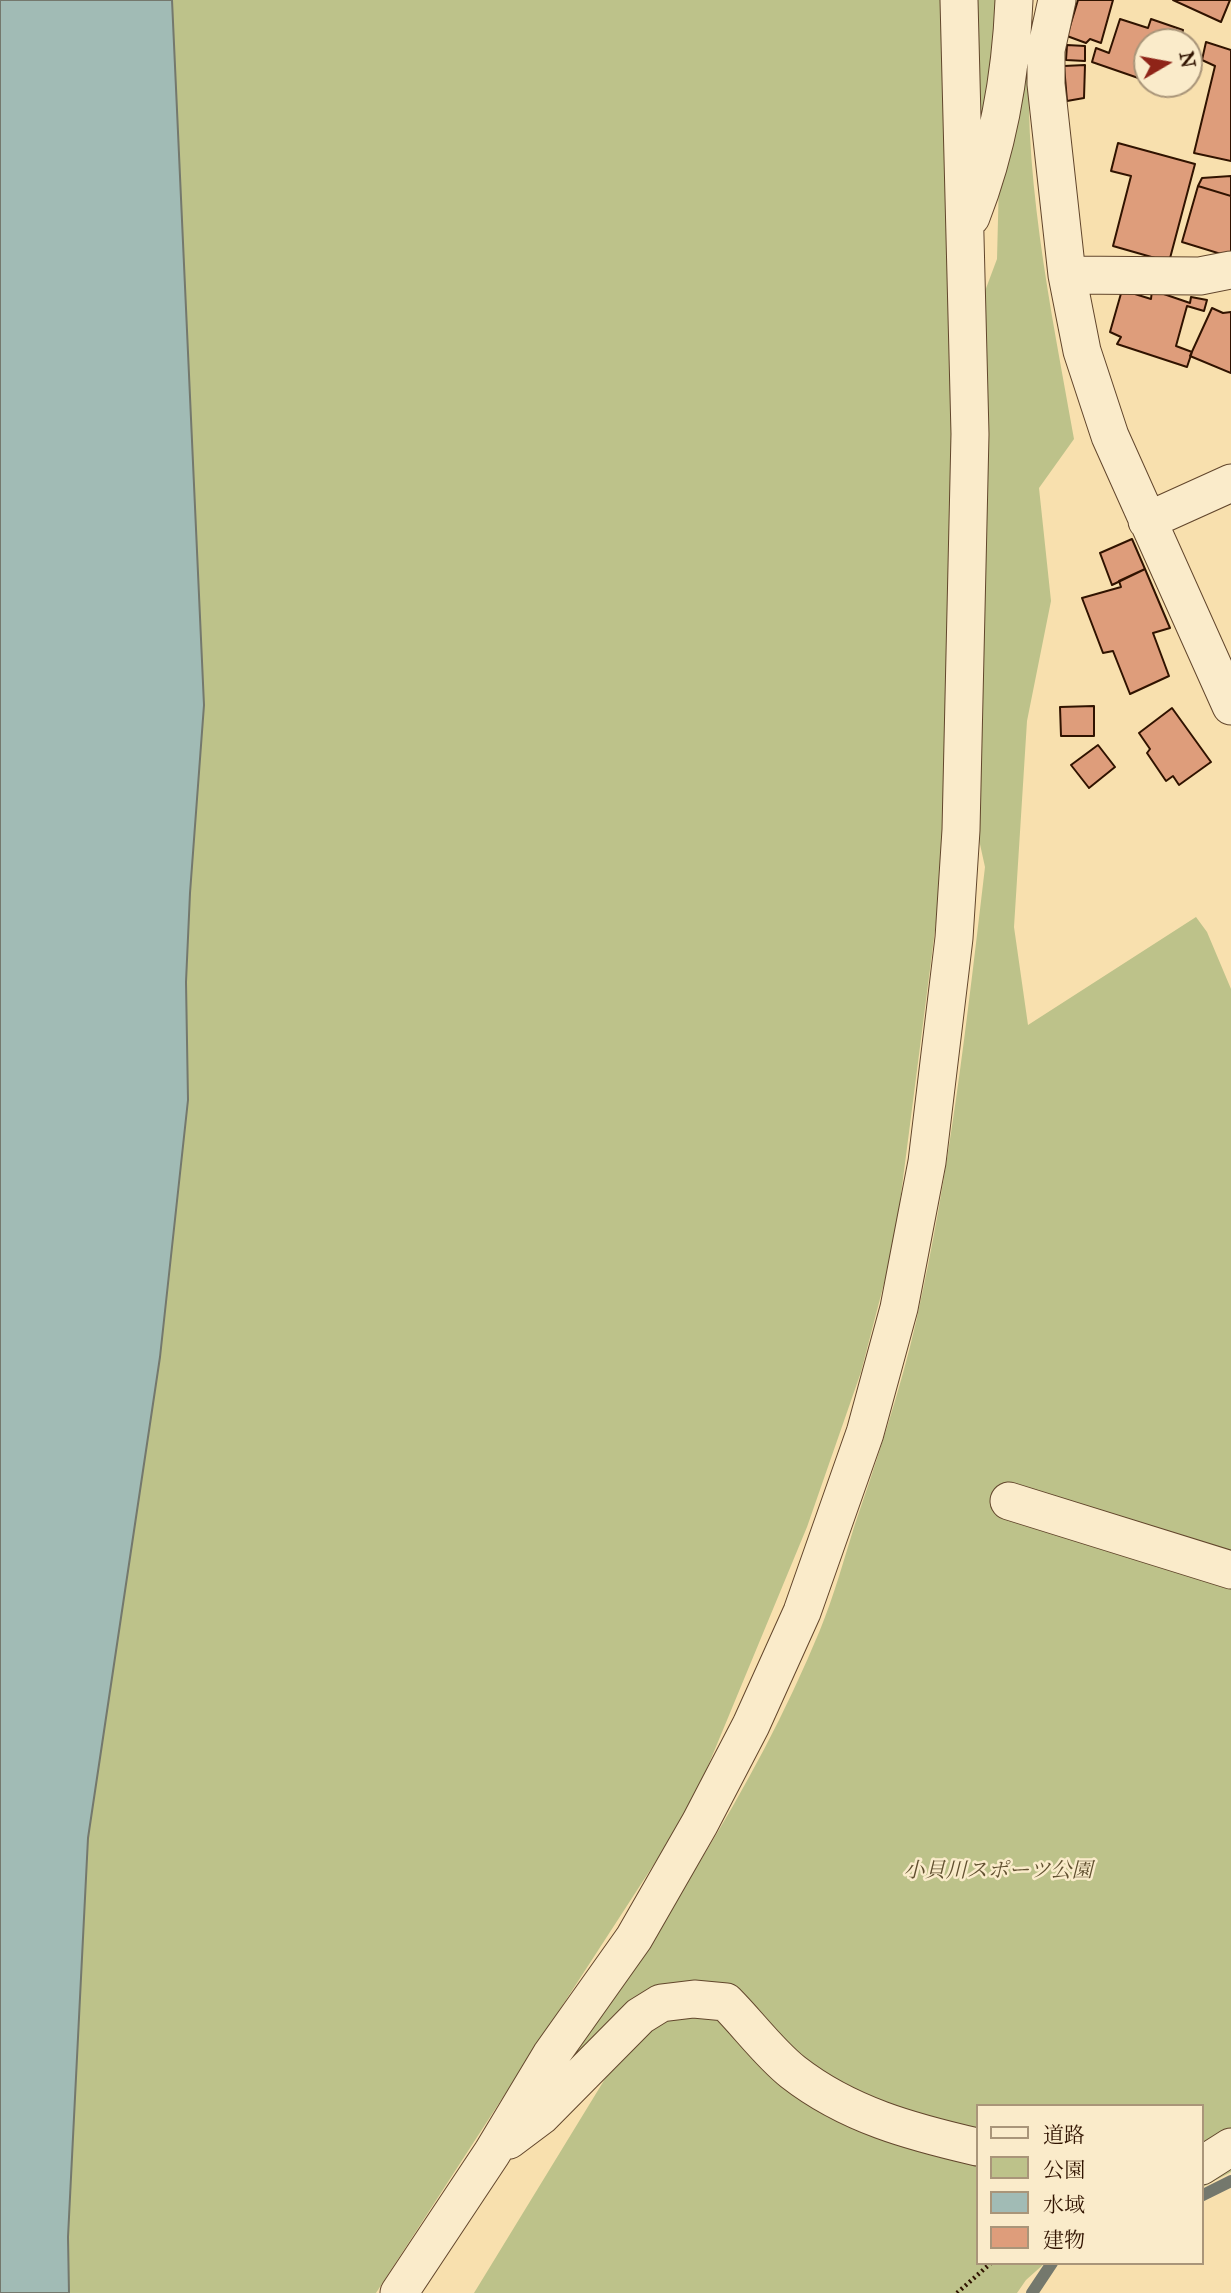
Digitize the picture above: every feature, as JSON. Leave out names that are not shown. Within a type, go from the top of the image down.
[{"type":"street","points":[[399,2293],[492,2153],[551,2055],[634,1938],[700,1823],[751,1725],[802,1612],[865,1433],[899,1308],[927,1162],[958,884],[969,448],[967,229],[959,0]]},
{"type":"street","points":[[967,229],[990,169],[1012,57],[1014,6],[1054,7],[1046,85],[1067,275],[1082,351],[1110,436],[1231,706]]},
{"type":"street","points":[[1067,275],[1200,276],[1231,270]]},
{"type":"street","points":[[1147,521],[1231,483]]},
{"type":"street","points":[[1009,1501],[1231,1570]]},
{"type":"street","points":[[492,2153],[541,2116],[640,2016],[661,2003],[694,1999],[726,2002],[792,2072],[857,2112],[909,2131],[976,2147]]},
{"type":"street","points":[[1203,2165],[1231,2147]]},
{"type":"path","points":[[957,2293],[989,2265]]},
{"type":"green space","points":[[172,0],[940,0],[949,229],[955,602],[943,868],[895,1241],[861,1372],[807,1527],[691,1807],[376,2293],[69,2293],[68,2238],[88,1838],[160,1357],[188,1100],[186,982],[204,705]]},
{"type":"green space","points":[[974,0],[1004,0],[978,138]]},
{"type":"green space","name":"小貝川スポーツ公園","points":[[1031,32],[1030,133],[1034,184],[1047,287],[1074,439],[1039,488],[1051,601],[1027,721],[1014,927],[1028,1025],[1196,917],[1207,932],[1231,989],[1231,2172],[1203,2187],[1203,2104],[976,2104],[976,2265],[1043,2265],[1026,2280],[1017,2293],[474,2293],[652,2002],[554,2083],[699,1863],[764,1749],[793,1690],[830,1604],[910,1348],[948,1152],[985,867],[976,826],[982,299],[997,259],[999,180]]},
{"type":"water","points":[[0,0],[172,0],[204,705],[186,982],[188,1100],[160,1357],[88,1838],[68,2237],[69,2293],[0,2293]]},
{"type":"building","points":[[1078,0],[1113,0],[1101,43],[1090,39],[1086,43],[1067,36]]},
{"type":"building","points":[[1173,0],[1230,0],[1221,22]]},
{"type":"building","points":[[1120,19],[1148,28],[1133,28],[1133,76],[1092,62],[1096,48],[1109,53]]},
{"type":"building","points":[[1151,19],[1177,28],[1148,28]]},
{"type":"building","points":[[1206,42],[1231,50],[1231,161],[1194,153],[1215,66],[1203,60]]},
{"type":"building","points":[[1067,45],[1085,46],[1085,61],[1066,60]]},
{"type":"building","points":[[1085,65],[1084,98],[1067,101],[1064,66]]},
{"type":"building","points":[[1118,143],[1195,164],[1169,262],[1113,246],[1131,176],[1111,171]]},
{"type":"building","points":[[1231,176],[1231,196],[1198,186],[1202,178]]},
{"type":"building","points":[[1198,186],[1231,196],[1231,257],[1182,242]]},
{"type":"building","points":[[1122,290],[1151,299],[1152,290],[1190,303],[1191,297],[1207,300],[1204,311],[1187,306],[1176,346],[1192,352],[1187,367],[1117,344],[1121,337],[1110,332]]},
{"type":"building","points":[[1212,308],[1223,313],[1231,312],[1231,373],[1190,356]]},
{"type":"building","points":[[1132,539],[1145,569],[1112,585],[1100,553]]},
{"type":"building","points":[[1145,569],[1170,628],[1153,633],[1169,676],[1130,694],[1113,651],[1103,653],[1082,598],[1121,587],[1119,581]]},
{"type":"building","points":[[1094,706],[1094,736],[1061,736],[1060,707]]},
{"type":"building","points":[[1172,708],[1211,762],[1179,785],[1173,776],[1166,781],[1147,753],[1150,749],[1139,733]]},
{"type":"building","points":[[1098,745],[1115,767],[1089,788],[1071,765]]},
{"type":"waterway","points":[[1203,2195],[1231,2181]]},
{"type":"waterway","points":[[1032,2293],[1051,2265]]}]
